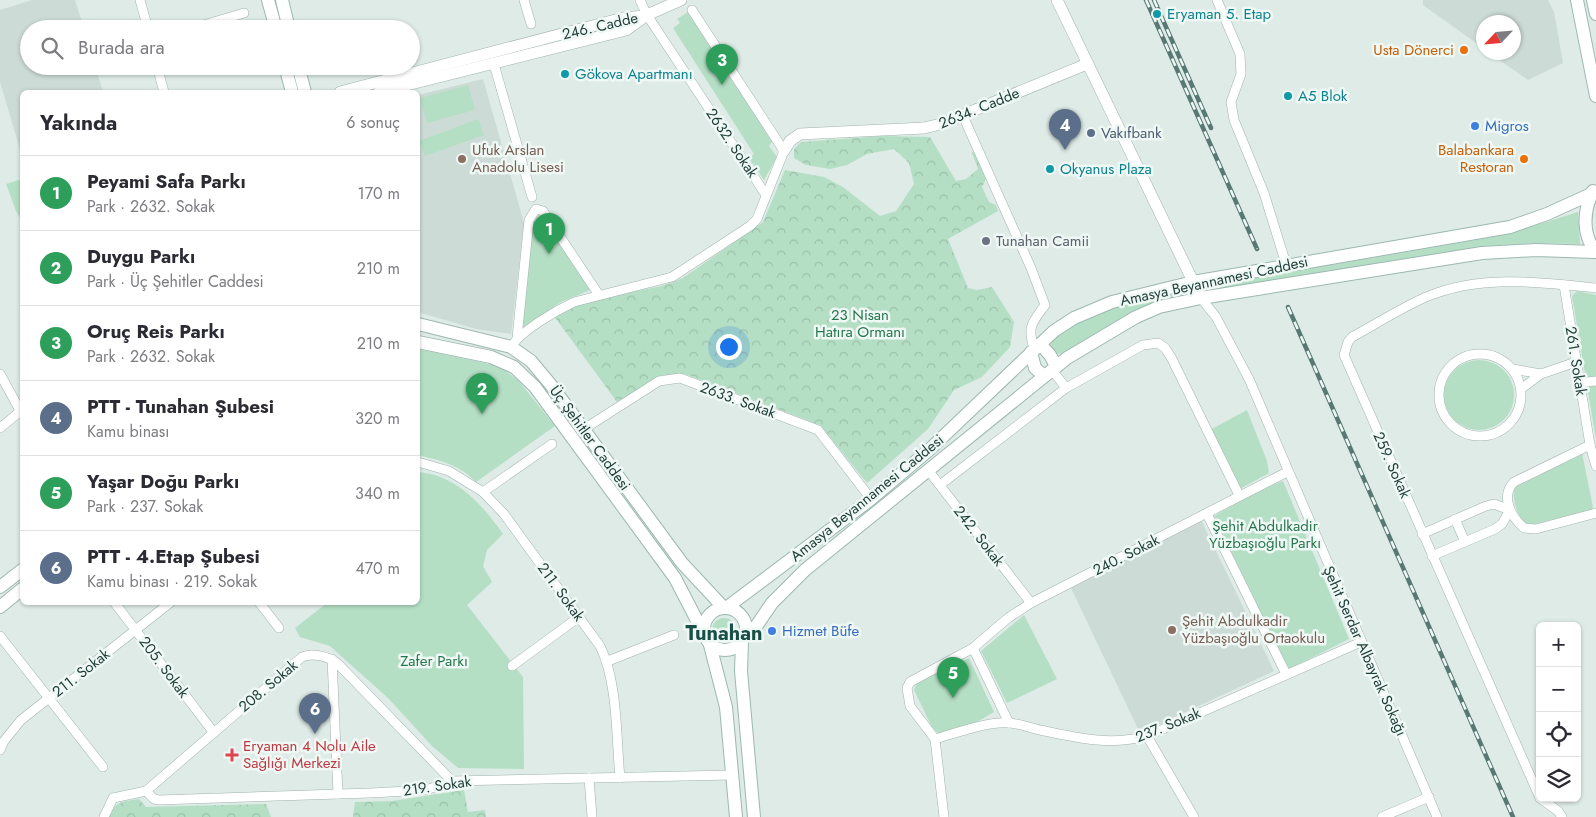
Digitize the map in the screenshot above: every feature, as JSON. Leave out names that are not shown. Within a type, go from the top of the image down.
[{"type":"main road","points":[[268,0],[274,20]]},
{"type":"main road","points":[[282,0],[287,20]]},
{"type":"main road","points":[[1577,0],[1596,96]]},
{"type":"main road","points":[[1593,0],[1596,14]]},
{"type":"main road","points":[[287,75],[291,90]]},
{"type":"main road","points":[[300,75],[304,90]]},
{"type":"main road","points":[[1594,191],[1587,206],[1587,235],[1596,252]]},
{"type":"main road","name":"Amasya Beyannamesi Caddesi","points":[[725,608],[871,499],[929,450],[1054,331],[1094,308],[1152,290],[1193,282],[1286,264],[1450,239],[1510,227],[1547,214],[1594,191]]},
{"type":"main road","name":"Amasya Beyannamesi Caddesi","points":[[743,639],[757,625],[772,603],[805,570],[1050,371],[1091,342],[1136,317],[1159,307],[1201,298],[1482,253],[1536,250],[1596,252]]},
{"type":"main road","name":"Üç Şehitler Caddesi","points":[[420,324],[514,342],[584,429],[682,563],[725,608]]},
{"type":"main road","name":"Üç Şehitler Caddesi","points":[[420,342],[491,357],[514,367],[535,387],[675,578],[703,632]]},
{"type":"main road","points":[[1035,348],[1050,355],[1050,371],[1035,368],[1035,348]]},
{"type":"main road","points":[[0,587],[20,572]]},
{"type":"main road","points":[[0,607],[20,591]]},
{"type":"main road","points":[[736,817],[726,707],[710,645],[703,632],[706,618],[711,613],[725,608],[737,612],[741,616],[746,629],[743,639],[741,671],[754,817]]},
{"type":"main road","points":[[710,645],[723,650],[730,650],[743,639]]},
{"type":"street","points":[[140,0],[146,20]]},
{"type":"street","points":[[524,0],[530,24]]},
{"type":"street","name":"2632. Sokak","points":[[640,0],[646,15],[766,195]]},
{"type":"street","points":[[646,15],[681,0]]},
{"type":"street","points":[[1056,0],[1201,298]]},
{"type":"street","points":[[1218,0],[1240,54],[1241,74],[1230,102],[1234,120],[1264,193],[1286,264]]},
{"type":"street","points":[[692,10],[784,151]]},
{"type":"street","points":[[220,20],[244,13]]},
{"type":"street","name":"246. Cadde","points":[[387,90],[626,30],[646,15]]},
{"type":"street","name":"246. Cadde","points":[[420,71],[623,18],[646,15]]},
{"type":"street","points":[[494,64],[532,197]]},
{"type":"street","name":"2634. Cadde","points":[[784,151],[790,141],[800,134],[924,128],[963,116],[1087,64]]},
{"type":"street","points":[[159,75],[163,90]]},
{"type":"street","name":"246. Cadde","points":[[348,90],[405,75]]},
{"type":"street","points":[[963,116],[1031,268],[1045,305],[1031,324],[1030,330],[1035,348]]},
{"type":"street","name":"2632. Sokak","points":[[514,342],[559,309],[599,295],[659,281],[683,271],[754,223],[784,151]]},
{"type":"street","points":[[514,342],[529,220],[536,209],[543,211],[599,295]]},
{"type":"street","name":"259. Sokak","points":[[1536,789],[1344,354],[1352,337],[1426,297],[1454,289],[1504,281],[1564,285]]},
{"type":"street","points":[[1564,285],[1596,288]]},
{"type":"street","name":"261. Sokak","points":[[1564,285],[1590,445],[1596,466]]},
{"type":"street","name":"Şehit Serdar Albayrak Sokağı","points":[[1201,298],[1216,317],[1249,379],[1360,642],[1437,817]]},
{"type":"street","points":[[940,486],[1066,388],[1143,345],[1158,343],[1165,348],[1172,359],[1239,495]]},
{"type":"street","points":[[1476,354],[1490,354],[1503,360],[1513,369],[1521,389],[1520,406],[1515,419],[1505,429],[1492,435],[1479,437],[1465,434],[1453,427],[1444,416],[1439,403],[1439,389],[1443,376],[1457,361],[1476,354]]},
{"type":"street","points":[[1521,389],[1541,374],[1576,362]]},
{"type":"street","points":[[1513,369],[1541,374]]},
{"type":"street","points":[[1050,371],[1066,388]]},
{"type":"street","points":[[0,374],[20,409]]},
{"type":"street","name":"2633. Sokak","points":[[584,429],[659,381],[667,378],[680,378],[818,430],[871,499]]},
{"type":"street","points":[[1579,382],[1596,381]]},
{"type":"street","points":[[0,428],[20,413]]},
{"type":"street","points":[[483,492],[552,444]]},
{"type":"street","points":[[1590,445],[1514,482],[1508,488],[1510,510],[1517,522],[1524,528],[1536,529],[1596,513]]},
{"type":"street","name":"211. Sokak","points":[[420,463],[449,471],[483,492],[504,514],[608,661],[620,778]]},
{"type":"street","name":"242. Sokak","points":[[928,470],[1031,603]]},
{"type":"street","name":"240. Sokak","points":[[934,739],[910,706],[907,688],[914,679],[973,648],[1008,618],[1031,603],[1207,514],[1239,495],[1288,472]]},
{"type":"street","points":[[1422,534],[1494,504],[1510,510]]},
{"type":"street","points":[[1432,556],[1502,524],[1510,510]]},
{"type":"street","points":[[1207,514],[1286,674]]},
{"type":"street","points":[[1455,519],[1465,542]]},
{"type":"street","name":"205. Sokak","points":[[116,605],[214,732]]},
{"type":"street","name":"211. Sokak","points":[[0,750],[11,729],[166,605]]},
{"type":"street","points":[[261,605],[279,628]]},
{"type":"street","points":[[512,666],[578,617]]},
{"type":"street","points":[[608,661],[674,635]]},
{"type":"street","points":[[0,636],[103,767]]},
{"type":"street","name":"237. Sokak","points":[[934,739],[968,729],[1009,723],[1101,742],[1124,741],[1147,736],[1360,642]]},
{"type":"street","points":[[973,648],[1009,723]]},
{"type":"street","name":"208. Sokak","points":[[104,817],[113,798],[146,791],[305,655],[332,659]]},
{"type":"street","points":[[332,659],[452,781]]},
{"type":"street","points":[[332,659],[338,794]]},
{"type":"street","points":[[1147,736],[1194,817]]},
{"type":"street","points":[[934,739],[944,817]]},
{"type":"street","name":"219. Sokak","points":[[146,791],[154,799],[160,800],[426,790],[452,781],[732,775]]},
{"type":"street","points":[[589,778],[592,817]]},
{"type":"street","points":[[1382,817],[1429,797]]},
{"type":"street","name":"259. Sokak","points":[[1546,802],[1558,811],[1562,817]]},
{"type":"shaded area","points":[[32,0],[75,0],[81,20],[20,20],[20,75],[98,75],[102,90],[20,90],[20,149],[0,82],[0,10]]},
{"type":"shaded area","points":[[1423,0],[1548,0],[1554,12],[1563,63],[1528,80],[1499,60],[1521,60],[1521,15],[1476,15],[1476,43],[1423,5]]},
{"type":"shaded area","name":"Ufuk Arslan Anadolu Lisesi","points":[[483,79],[524,223],[511,334],[476,329],[420,313],[420,95]]},
{"type":"shaded area","name":"Şehit Abdulkadir Yüzbaşıoğlu Ortaokulu","points":[[1201,520],[1274,671],[1140,733],[1071,588]]},
{"type":"green space","points":[[688,12],[772,142],[769,146],[777,157],[764,180],[749,158],[754,154],[673,28],[680,23],[677,19]]},
{"type":"green space","points":[[468,85],[475,110],[427,123],[420,98]]},
{"type":"green space","points":[[478,119],[484,135],[425,156],[420,141]]},
{"type":"green space","name":"23 Nisan Hatıra Ormanı","points":[[882,136],[930,137],[956,181],[966,179],[978,169],[972,153],[975,150],[986,179],[982,187],[989,202],[996,205],[998,211],[948,239],[968,288],[977,290],[992,287],[1014,322],[1010,347],[982,377],[954,390],[928,429],[867,483],[820,425],[685,374],[662,375],[617,402],[554,316],[586,301],[662,286],[683,278],[763,222],[785,170],[824,177],[843,187],[880,216],[896,211],[914,184],[909,163],[894,149],[867,154],[847,165],[830,169],[806,165],[794,158],[794,149],[801,142]]},
{"type":"green space","points":[[20,180],[20,218],[16,211],[6,184]]},
{"type":"green space","points":[[1578,212],[1580,244],[1535,243],[1482,246],[1220,290],[1219,284],[1505,235]]},
{"type":"green space","points":[[539,219],[546,220],[590,290],[561,302],[523,328],[531,223]]},
{"type":"green space","points":[[1182,290],[1182,295],[1146,307],[1123,318],[1060,354],[1055,354],[1050,347],[1051,340],[1083,318],[1108,307]]},
{"type":"green space","points":[[1577,291],[1596,295],[1596,439],[1572,296]]},
{"type":"green space","points":[[420,349],[499,366],[518,380],[555,426],[476,482],[463,471],[441,461],[420,456]]},
{"type":"green space","points":[[1479,360],[1498,366],[1508,376],[1514,395],[1508,414],[1498,424],[1479,430],[1460,424],[1450,414],[1444,395],[1450,376],[1460,366]]},
{"type":"green space","points":[[1247,410],[1267,461],[1269,473],[1240,489],[1208,431]]},
{"type":"green space","points":[[1582,453],[1593,507],[1591,510],[1527,526],[1516,508],[1515,487]]},
{"type":"green space","name":"Zafer Parkı","points":[[420,472],[432,474],[456,485],[477,502],[503,534],[487,550],[483,566],[492,582],[467,605],[523,677],[524,769],[458,768],[432,746],[389,699],[330,646],[300,637],[295,628],[324,605],[420,605]]},
{"type":"green space","name":"Şehit Abdulkadir Yüzbaşıoğlu Parkı","points":[[1283,481],[1349,639],[1291,668],[1288,668],[1214,516],[1261,489]]},
{"type":"green space","points":[[1024,615],[1057,679],[1007,703],[981,651]]},
{"type":"green space","points":[[724,618],[729,619],[735,625],[735,635],[729,641],[724,642],[719,641],[713,635],[712,630],[713,625],[719,619]]},
{"type":"green space","points":[[969,658],[994,712],[977,722],[940,735],[932,727],[914,690],[917,682]]},
{"type":"green space","points":[[464,790],[468,812],[485,810],[486,817],[353,817],[355,802],[392,801]]},
{"type":"green space","points":[[139,799],[146,807],[266,804],[271,817],[109,817],[117,805],[125,801]]},
{"type":"railway","points":[[1146,0],[1257,249]]},
{"type":"railway","points":[[1154,0],[1211,128]]},
{"type":"railway","points":[[1288,307],[1513,817]]},
{"type":"place","name":"Eryaman 5. Etap","points":[[1157,14]]},
{"type":"place","name":"Usta Dönerci","points":[[1464,50]]},
{"type":"place","name":"Gökova Apartmanı","points":[[565,74]]},
{"type":"place","name":"Oruç Reis Parkı","points":[[722,85]]},
{"type":"place","name":"A5 Blok","points":[[1288,96]]},
{"type":"place","name":"Migros","points":[[1475,126]]},
{"type":"place","name":"Vakıfbank","points":[[1091,133]]},
{"type":"place","name":"PTT - Tunahan Şubesi","points":[[1065,150]]},
{"type":"place","name":"Ufuk Arslan Anadolu Lisesi","points":[[462,159]]},
{"type":"place","name":"Balabankara Restoran","points":[[1524,159]]},
{"type":"place","name":"Okyanus Plaza","points":[[1050,169]]},
{"type":"place","name":"Tunahan Camii","points":[[986,241]]},
{"type":"place","name":"Peyami Safa Parkı","points":[[549,254]]},
{"type":"place","name":"Duygu Parkı","points":[[482,414]]},
{"type":"place","name":"Şehit Abdulkadir Yüzbaşıoğlu Ortaokulu","points":[[1172,630]]},
{"type":"place","name":"Hizmet Büfe","points":[[772,631]]},
{"type":"place","name":"Yaşar Doğu Parkı","points":[[953,698]]},
{"type":"place","name":"PTT - 4.Etap Şubesi","points":[[315,734]]},
{"type":"place","name":"Eryaman 4 Nolu Aile Sağlığı Merkezi","points":[[232,755]]},
{"type":"district","name":"Tunahan","points":[[724,633]]}]
